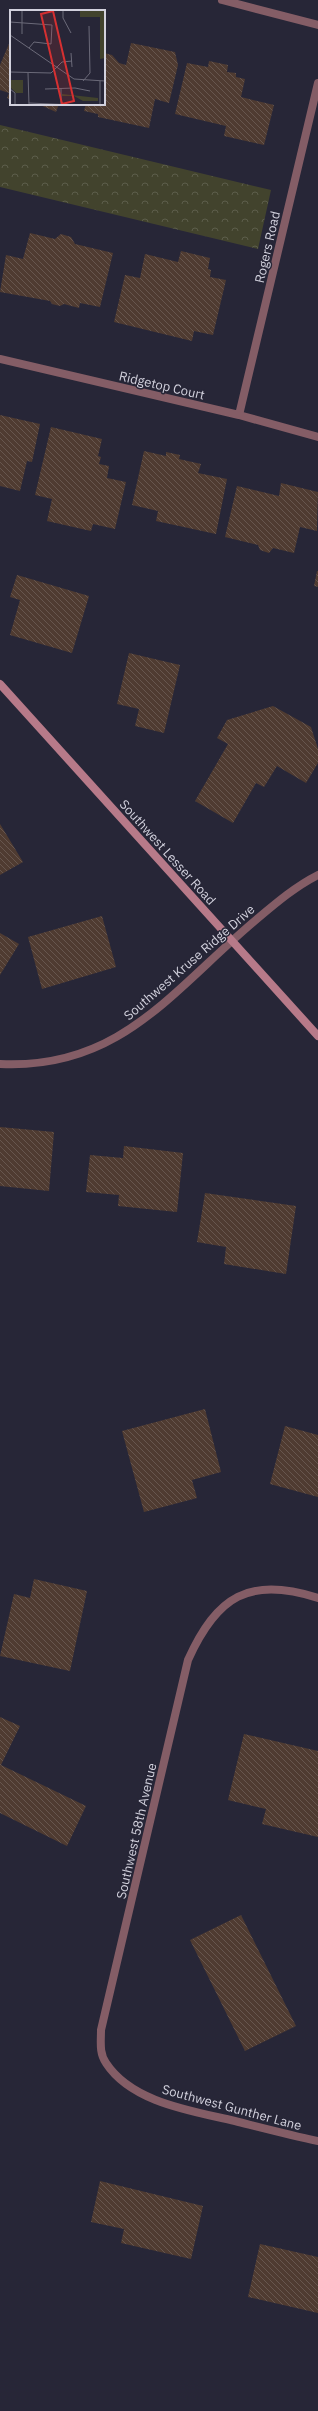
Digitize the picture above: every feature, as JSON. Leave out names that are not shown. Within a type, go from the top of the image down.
[{"type":"street","points":[[222,0],[318,24]]},
{"type":"street","name":"Rogers Road","points":[[239,415],[318,83]]},
{"type":"street","name":"Ridgetop Court","points":[[0,359],[239,415],[318,437]]},
{"type":"street","name":"Southwest Lesser Road","points":[[0,684],[318,1036]]},
{"type":"street","name":"Southwest Kruse Ridge Drive","points":[[0,1064],[23,1065],[51,1061],[78,1055],[109,1042],[150,1015],[231,940],[304,882],[318,875]]},
{"type":"street","name":"Southwest 58th Avenue","points":[[105,2062],[100,2048],[101,2030],[188,1660],[205,1626],[216,1612],[237,1596],[256,1589],[290,1590],[318,1598]]},
{"type":"street","name":"Southwest Gunther Lane","points":[[105,2062],[117,2076],[130,2086],[155,2099],[182,2108],[318,2142]]},
{"type":"green space","points":[[0,125],[271,190],[258,249],[0,187]]},
{"type":"building","points":[[10,41],[10,100],[7,98],[9,93],[0,90],[0,65]]},
{"type":"building","points":[[131,43],[175,52],[178,65],[169,103],[155,99],[149,128],[98,117],[98,114],[84,111],[86,105],[105,105],[105,53],[112,55],[119,63],[126,65]]},
{"type":"building","points":[[209,61],[228,65],[227,72],[236,73],[236,77],[245,79],[241,97],[274,105],[264,145],[224,136],[226,126],[175,114],[187,63],[208,67]]},
{"type":"building","points":[[40,105],[59,105],[56,112]]},
{"type":"building","points":[[30,233],[55,239],[61,234],[71,237],[75,244],[113,253],[100,307],[80,303],[79,308],[64,304],[60,306],[52,304],[50,301],[0,292],[6,255],[23,259]]},
{"type":"building","points":[[181,251],[210,258],[208,269],[211,270],[210,277],[226,280],[213,335],[194,331],[192,341],[114,322],[125,275],[140,278],[145,254],[178,262]]},
{"type":"building","points":[[0,415],[40,424],[32,462],[27,461],[20,491],[0,486]]},
{"type":"building","points":[[51,427],[102,439],[98,456],[101,457],[99,464],[109,466],[107,478],[126,482],[115,529],[93,524],[91,531],[47,521],[52,499],[35,495]]},
{"type":"building","points":[[144,451],[166,456],[166,452],[180,455],[179,459],[201,464],[198,473],[227,479],[216,534],[156,521],[158,511],[132,505]]},
{"type":"building","points":[[281,483],[318,492],[317,531],[300,527],[294,553],[273,548],[269,553],[260,550],[258,545],[225,537],[237,486],[279,496]]},
{"type":"building","points":[[318,571],[318,587],[314,586]]},
{"type":"building","points":[[17,575],[89,596],[72,653],[10,635],[20,600],[10,597]]},
{"type":"building","points":[[129,653],[180,665],[164,733],[135,726],[139,709],[117,704]]},
{"type":"building","points":[[273,706],[311,727],[318,749],[318,763],[306,783],[277,766],[264,787],[256,783],[233,823],[195,801],[228,744],[217,738],[227,720]]},
{"type":"building","points":[[0,824],[23,862],[0,875]]},
{"type":"building","points":[[102,916],[116,967],[42,989],[28,937]]},
{"type":"building","points":[[0,933],[19,944],[0,975]]},
{"type":"building","points":[[0,1127],[54,1132],[49,1191],[0,1186]]},
{"type":"building","points":[[124,1146],[183,1153],[177,1212],[118,1206],[119,1195],[86,1192],[90,1155],[123,1158]]},
{"type":"building","points":[[205,1193],[296,1206],[286,1274],[224,1264],[226,1247],[197,1242]]},
{"type":"building","points":[[205,1409],[221,1472],[192,1480],[197,1498],[144,1512],[122,1431]]},
{"type":"building","points":[[285,1426],[318,1435],[318,1497],[270,1484]]},
{"type":"building","points":[[34,1579],[87,1591],[70,1671],[0,1656],[14,1594],[30,1598]]},
{"type":"building","points":[[0,1717],[20,1726],[1,1765],[86,1806],[67,1846],[0,1813]]},
{"type":"building","points":[[244,1734],[318,1751],[318,1837],[262,1824],[266,1809],[228,1800]]},
{"type":"building","points":[[241,1915],[296,2026],[245,2051],[190,1940]]},
{"type":"building","points":[[100,2181],[203,2206],[191,2259],[121,2243],[124,2229],[91,2222]]},
{"type":"building","points":[[260,2244],[318,2257],[318,2313],[248,2297]]}]
